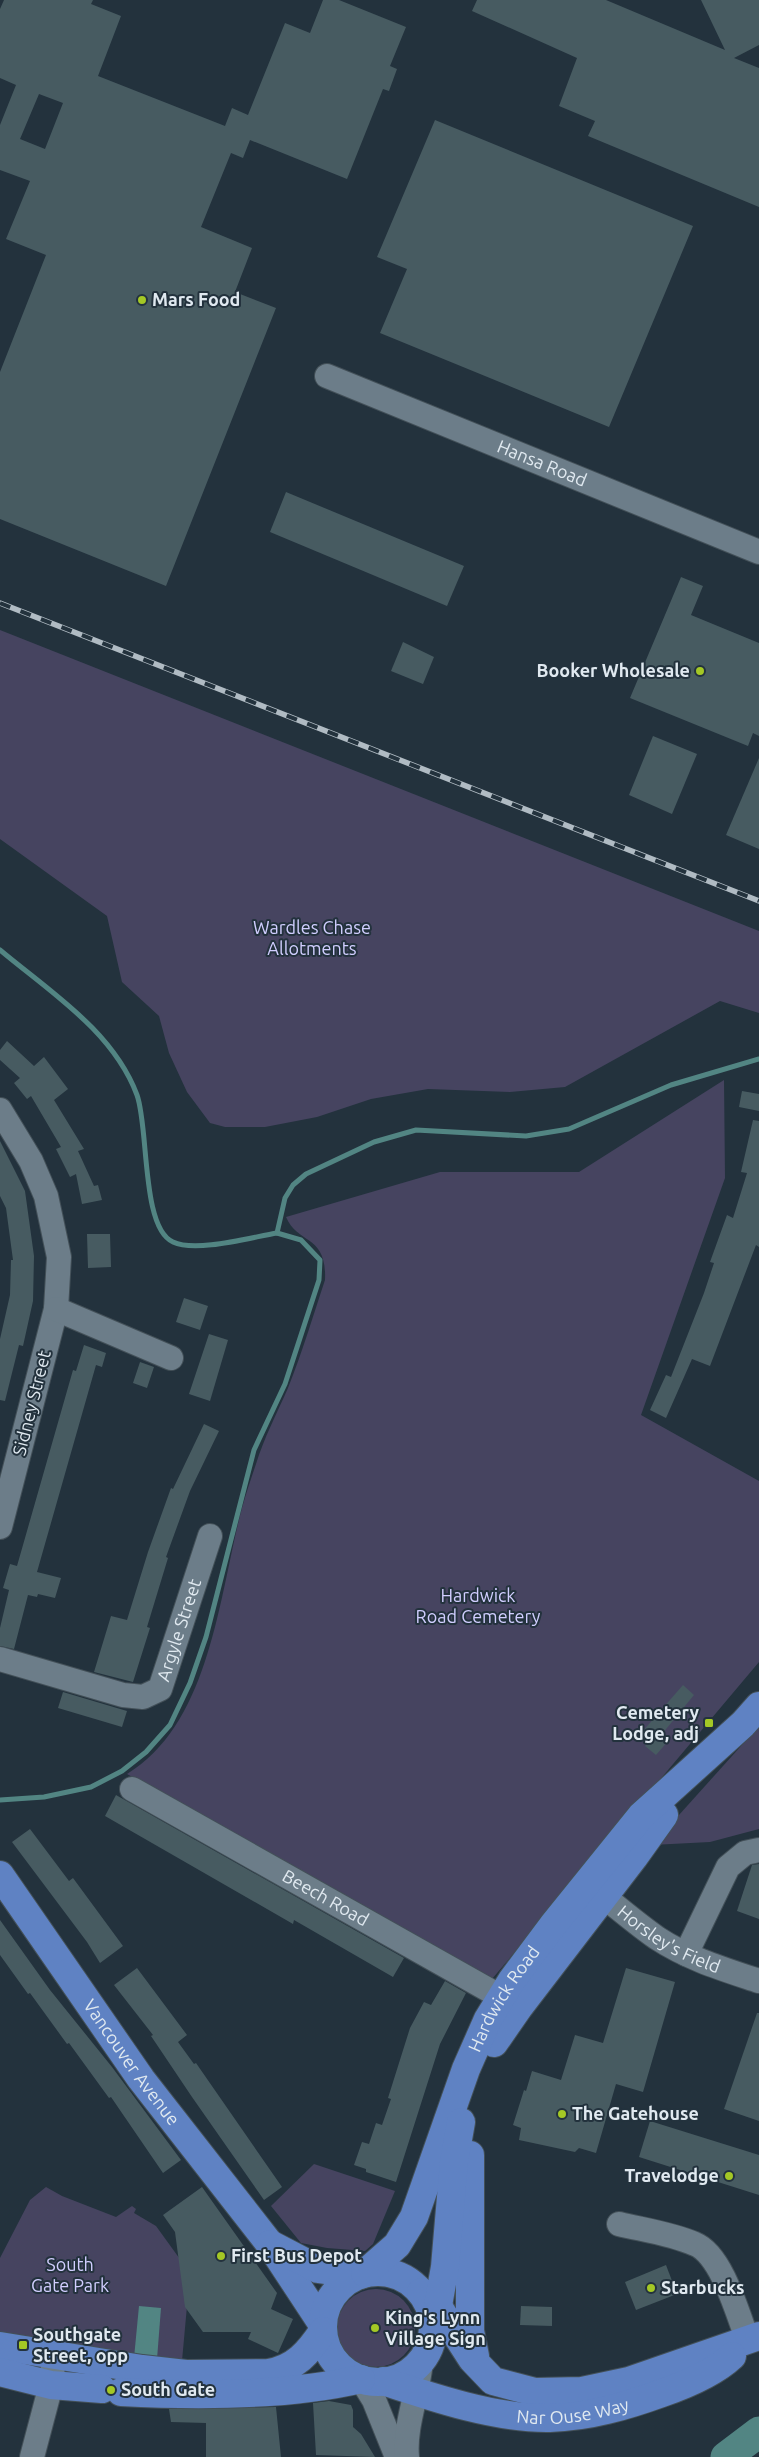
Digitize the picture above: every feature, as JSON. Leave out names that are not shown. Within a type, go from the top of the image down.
[{"type":"main road","name":"Hardwick Road","points":[[431,2311],[447,2255],[458,2132],[473,2083],[492,2047],[510,2002],[552,1925],[595,1890],[641,1816],[743,1724],[759,1706]]},
{"type":"main road","name":"Vancouver Avenue","points":[[0,1876],[141,2079],[269,2243],[284,2270],[323,2328]]},
{"type":"main road","name":"Hardwick Road","points":[[363,2274],[396,2245],[414,2217],[425,2190],[459,2084],[478,2040],[510,2002]]},
{"type":"main road","name":"Hardwick Road","points":[[473,2083],[469,2127],[471,2212],[470,2318],[471,2338],[477,2365]]},
{"type":"main road","name":"Vancouver Avenue","points":[[269,2243],[318,2269],[363,2274]]},
{"type":"main road","points":[[0,2372],[51,2385],[72,2388],[176,2393],[262,2391],[397,2378],[410,2372],[421,2360],[429,2346],[431,2311],[408,2281],[394,2274],[363,2274],[341,2286],[334,2294],[324,2314],[323,2328],[331,2356],[349,2374],[372,2380]]},
{"type":"main road","name":"Nar Ouse Way","points":[[431,2311],[493,2381],[535,2392],[566,2393],[636,2379],[718,2349],[754,2339]]},
{"type":"main road","points":[[0,2346],[54,2356],[186,2374],[268,2373],[281,2372],[306,2355],[323,2328]]},
{"type":"main road","name":"Nar Ouse Way","points":[[372,2380],[524,2417],[552,2418],[604,2411],[670,2390],[726,2362],[754,2339]]},
{"type":"street","name":"Hansa Road","points":[[327,376],[759,552]]},
{"type":"street","name":"Sidney Street","points":[[0,1110],[31,1162],[46,1196],[59,1257],[56,1309],[0,1527]]},
{"type":"street","points":[[56,1309],[171,1358]]},
{"type":"street","name":"Argyle Street","points":[[0,1660],[123,1695],[143,1697],[160,1689],[210,1536]]},
{"type":"street","name":"Beech Road","points":[[132,1789],[510,2002]]},
{"type":"street","points":[[686,1954],[728,1867],[745,1853],[759,1850]]},
{"type":"street","name":"Horsley's Field","points":[[595,1890],[657,1938],[703,1963],[759,1981]]},
{"type":"street","points":[[620,2224],[696,2244],[710,2256],[722,2275],[754,2339]]},
{"type":"street","points":[[32,2457],[51,2385],[54,2356]]},
{"type":"street","points":[[407,2457],[409,2424],[417,2392],[421,2360]]},
{"type":"street","points":[[372,2380],[374,2400],[397,2457]]},
{"type":"green space","name":"Wardles Chase Allotments","points":[[0,630],[759,931],[759,1013],[720,1001],[565,1087],[510,1092],[428,1089],[371,1099],[317,1117],[265,1127],[225,1127],[210,1123],[187,1092],[169,1053],[159,1016],[122,982],[107,916],[0,839]]},
{"type":"green space","name":"Hardwick Road Cemetery","points":[[724,1080],[725,1178],[641,1415],[759,1481],[759,1662],[492,1979],[127,1774],[155,1751],[177,1723],[194,1690],[218,1617],[247,1491],[263,1445],[303,1348],[325,1280],[324,1265],[317,1247],[297,1232],[286,1217],[440,1172],[579,1172]]},
{"type":"green space","points":[[759,1726],[759,1829],[710,1842],[652,1845]]},
{"type":"green space","points":[[314,2164],[395,2191],[373,2244],[365,2251],[327,2248],[301,2243],[271,2206]]},
{"type":"green space","name":"South Gate Park","points":[[46,2187],[62,2196],[116,2217],[132,2206],[136,2209],[134,2213],[156,2226],[190,2273],[182,2361],[134,2358],[0,2333],[0,2258],[30,2200]]},
{"type":"green space","points":[[368,2289],[384,2289],[398,2295],[409,2306],[415,2320],[415,2336],[409,2350],[398,2361],[384,2367],[368,2367],[354,2361],[343,2350],[337,2336],[337,2320],[343,2306],[354,2295]]},
{"type":"shaded area","points":[[139,2306],[161,2308],[157,2359],[134,2358]]},
{"type":"building","name":"Mars Food","points":[[4,0],[93,0],[91,4],[121,16],[98,76],[225,126],[232,108],[248,115],[285,23],[310,33],[323,0],[339,0],[406,27],[390,66],[397,69],[389,91],[383,89],[347,179],[250,140],[243,158],[231,153],[201,227],[252,248],[235,292],[276,308],[166,586],[0,519],[0,372],[46,255],[6,239],[30,181],[0,170],[0,125],[16,85],[0,78],[0,9]],"holes":[[[39,94],[63,103],[45,149],[20,139]]]},
{"type":"building","points":[[477,0],[606,0],[725,50],[701,0],[759,0],[759,45],[734,58],[759,68],[759,207],[588,136],[595,121],[559,106],[577,58],[472,11]]},
{"type":"building","points":[[435,120],[693,226],[609,427],[380,333],[407,269],[377,257]]},
{"type":"building","points":[[286,492],[464,566],[447,606],[270,532]]},
{"type":"building","name":"Booker Wholesale","points":[[681,577],[703,586],[691,615],[759,643],[759,736],[753,733],[748,746],[630,698]]},
{"type":"building","points":[[403,642],[434,657],[423,684],[391,671]]},
{"type":"building","points":[[653,736],[697,754],[672,814],[629,795]]},
{"type":"building","points":[[759,758],[759,849],[726,835]]},
{"type":"building","points":[[7,1041],[34,1066],[44,1057],[68,1089],[54,1100],[84,1149],[78,1151],[94,1186],[98,1185],[102,1200],[82,1204],[76,1174],[70,1177],[56,1149],[61,1147],[31,1096],[27,1099],[14,1083],[20,1078],[0,1060],[0,1050]]},
{"type":"building","points":[[742,1091],[759,1094],[759,1111],[739,1107]]},
{"type":"building","points":[[753,1120],[759,1121],[759,1247],[756,1245],[710,1366],[692,1359],[666,1418],[650,1410],[666,1375],[671,1377],[704,1293],[714,1263],[710,1262],[727,1215],[733,1218],[747,1173],[741,1172]]},
{"type":"building","points":[[0,1141],[25,1191],[34,1256],[33,1301],[23,1346],[19,1345],[5,1401],[0,1400],[0,1339],[10,1295],[11,1260],[13,1260],[6,1208],[0,1196]]},
{"type":"building","points":[[87,1234],[110,1234],[111,1267],[88,1268]]},
{"type":"building","points":[[184,1298],[208,1306],[200,1330],[176,1322]]},
{"type":"building","points":[[209,1334],[228,1340],[210,1401],[189,1394]]},
{"type":"building","points":[[84,1345],[106,1353],[102,1367],[96,1365],[37,1572],[61,1578],[55,1598],[38,1594],[37,1597],[28,1595],[14,1649],[0,1646],[0,1628],[9,1590],[3,1588],[10,1564],[17,1566],[73,1370],[76,1371]]},
{"type":"building","points":[[140,1362],[154,1367],[147,1388],[133,1383]]},
{"type":"building","points":[[204,1424],[219,1431],[190,1491],[166,1557],[168,1558],[147,1627],[150,1628],[133,1682],[94,1672],[111,1616],[127,1620],[148,1552],[171,1488],[173,1489]]},
{"type":"building","points":[[683,1685],[694,1695],[662,1734],[669,1740],[656,1755],[645,1746],[650,1740],[642,1732]]},
{"type":"building","points":[[63,1692],[127,1711],[122,1727],[58,1708]]},
{"type":"building","points":[[116,1795],[404,1958],[393,1977],[294,1920],[293,1924],[105,1816]]},
{"type":"building","points":[[30,1829],[69,1881],[73,1878],[123,1946],[100,1963],[87,1942],[12,1842]]},
{"type":"building","points":[[759,1864],[759,1919],[737,1911],[752,1865]]},
{"type":"building","points":[[0,1920],[50,1990],[112,2067],[181,2160],[163,2173],[111,2097],[109,2098],[69,2043],[67,2044],[0,1955]]},
{"type":"building","points":[[137,1968],[187,2035],[178,2042],[194,2064],[196,2063],[282,2187],[264,2200],[192,2097],[151,2036],[153,2035],[114,1985]]},
{"type":"building","points":[[626,1968],[675,1982],[643,2092],[616,2084],[596,2153],[579,2148],[575,2152],[519,2140],[521,2128],[513,2125],[532,2071],[561,2080],[575,2035],[603,2043]]},
{"type":"building","points":[[445,1981],[466,1993],[440,2044],[396,2182],[366,2172],[366,2169],[354,2165],[362,2142],[369,2144],[376,2123],[382,2125],[391,2099],[388,2098],[410,2028],[424,2002],[431,2005]]},
{"type":"building","points":[[757,2013],[759,2013],[759,2121],[724,2109]]},
{"type":"building","name":"Travelodge","points":[[650,2121],[759,2155],[759,2195],[639,2157]]},
{"type":"building","name":"First Bus Depot","points":[[202,2187],[277,2293],[271,2309],[293,2319],[278,2353],[248,2339],[251,2332],[203,2332],[185,2307],[175,2232],[163,2215]]},
{"type":"building","name":"Starbucks","points":[[666,2265],[677,2294],[636,2310],[625,2282]]},
{"type":"building","points":[[521,2306],[552,2307],[552,2326],[520,2325]]},
{"type":"building","points":[[329,2401],[351,2405],[353,2410],[353,2427],[361,2434],[375,2457],[316,2455],[313,2403]]},
{"type":"building","points":[[276,2407],[281,2457],[206,2457],[206,2423],[171,2422],[169,2409]]},
{"type":"waterway","points":[[0,950],[78,1014],[112,1051],[126,1072],[137,1095],[141,1110],[151,1198],[156,1218],[163,1233],[173,1242],[183,1245],[209,1245],[277,1233],[285,1198],[293,1185],[306,1174],[374,1142],[416,1130],[526,1136],[569,1129],[671,1085],[759,1059]]},
{"type":"waterway","points":[[0,1800],[44,1797],[91,1787],[122,1771],[146,1752],[170,1725],[190,1683],[206,1637],[254,1450],[285,1384],[319,1280],[320,1260],[301,1240],[277,1233]]},
{"type":"waterway","points":[[726,2457],[759,2432]]},
{"type":"railway","points":[[0,603],[759,901]]},
{"type":"place","name":"Mars Food","points":[[142,300]]},
{"type":"place","name":"Booker Wholesale","points":[[700,671]]},
{"type":"place","name":"Cemetery Lodge, adj","points":[[709,1723]]},
{"type":"place","name":"The Gatehouse","points":[[562,2114]]},
{"type":"place","name":"Travelodge","points":[[729,2176]]},
{"type":"place","name":"First Bus Depot","points":[[221,2256]]},
{"type":"place","name":"Starbucks","points":[[651,2288]]},
{"type":"place","name":"King's Lynn Village Sign","points":[[375,2328]]},
{"type":"place","name":"Southgate Street, opp","points":[[23,2345]]},
{"type":"place","name":"South Gate","points":[[111,2390]]}]
